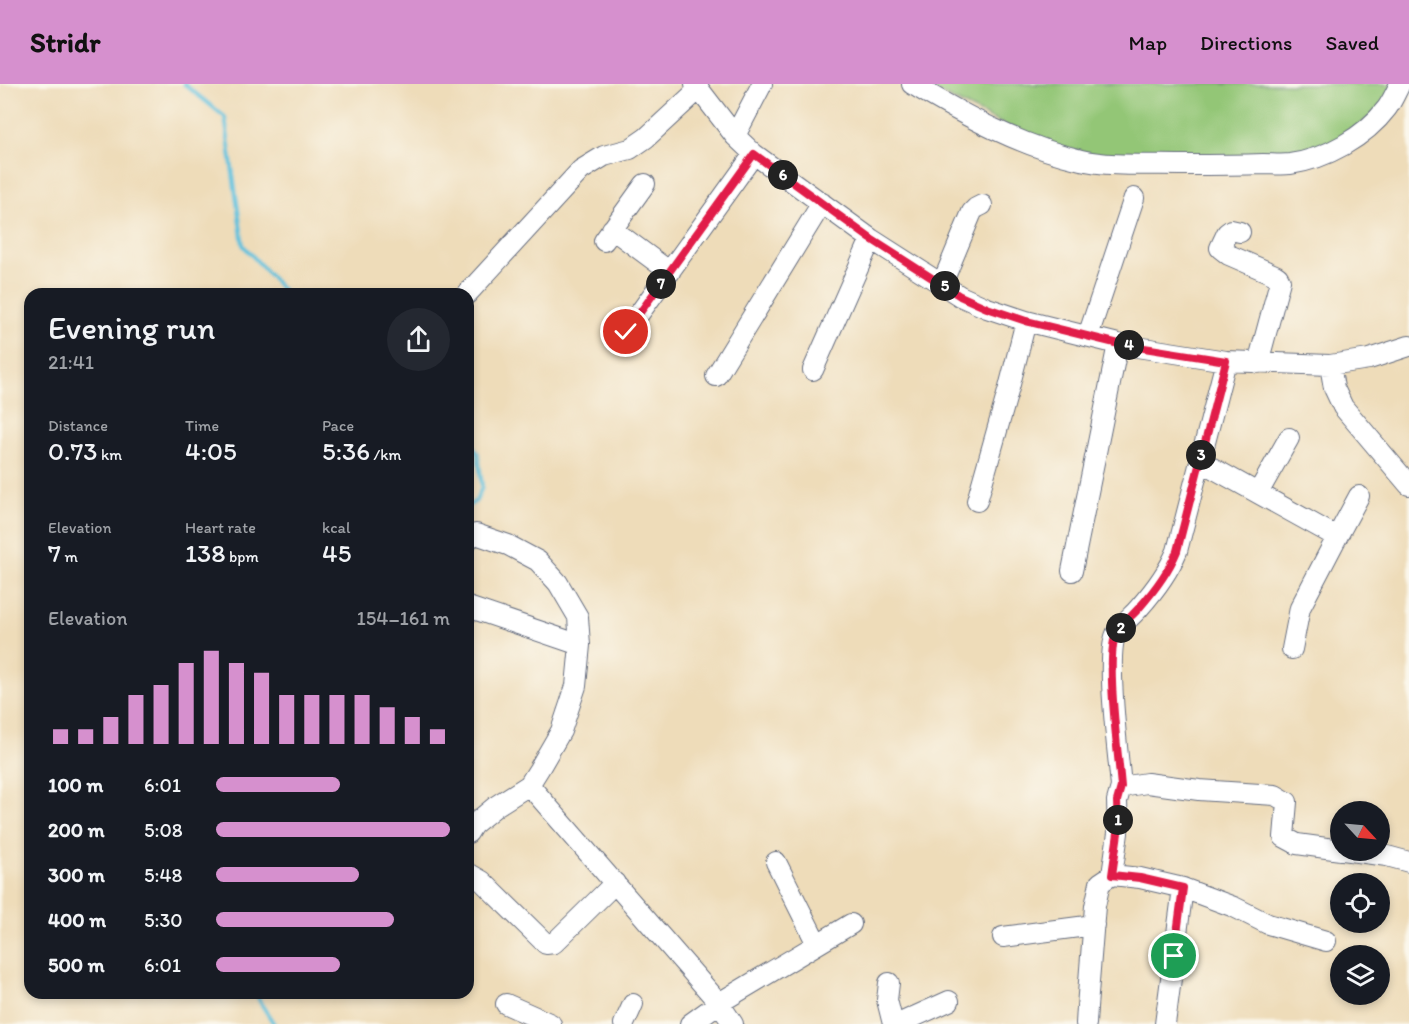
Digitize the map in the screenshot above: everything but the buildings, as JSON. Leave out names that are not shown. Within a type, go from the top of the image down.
[{"type":"street","points":[[735,136],[762,84]]},
{"type":"street","points":[[912,84],[959,112],[994,129],[1083,161],[1146,165],[1234,165],[1290,164],[1316,157],[1342,146],[1366,129],[1387,108],[1400,84]]},
{"type":"street","points":[[473,288],[581,170],[604,156],[630,149],[646,138],[697,86],[735,136],[754,154],[871,239],[960,296],[987,308],[1026,321],[1119,344],[1226,361],[1258,363],[1330,365],[1369,359],[1405,348],[1409,329]]},
{"type":"street","points":[[626,332],[754,154]]},
{"type":"street","points":[[645,184],[608,235],[670,272]]},
{"type":"street","points":[[1088,336],[1134,198]]},
{"type":"street","points":[[716,376],[822,203]]},
{"type":"street","points":[[942,284],[972,213],[982,205]]},
{"type":"street","points":[[1240,232],[1231,230],[1227,233],[1220,248],[1229,255],[1275,275],[1280,282],[1258,363]]},
{"type":"street","points":[[813,370],[871,239]]},
{"type":"street","points":[[977,501],[1026,321]]},
{"type":"street","points":[[1072,571],[1119,344]]},
{"type":"street","points":[[1112,875],[1118,833],[1117,801],[1121,787],[1112,681],[1112,651],[1116,633],[1154,591],[1177,551],[1226,361]]},
{"type":"street","points":[[1330,365],[1334,388],[1343,407],[1409,485]]},
{"type":"street","points":[[1258,494],[1289,438]]},
{"type":"street","points":[[1200,461],[1337,537]]},
{"type":"street","points":[[1292,649],[1300,608],[1359,496]]},
{"type":"street","points":[[474,535],[508,545],[538,561],[558,583],[578,617],[580,645],[576,686],[561,731],[529,785],[496,806],[474,824]]},
{"type":"street","points":[[474,609],[580,645]]},
{"type":"street","points":[[1121,787],[1147,783],[1275,795],[1287,802],[1284,837],[1297,844],[1330,848]]},
{"type":"street","points":[[529,785],[719,1003],[733,1024]]},
{"type":"street","points":[[1390,857],[1409,862]]},
{"type":"street","points":[[776,862],[817,944]]},
{"type":"street","points":[[1086,1024],[1095,906],[1100,883],[1112,875],[1140,878],[1183,888],[1234,906],[1268,924],[1326,942]]},
{"type":"street","points":[[474,876],[482,881],[546,944],[554,943],[615,883]]},
{"type":"street","points":[[1165,1024],[1183,888]]},
{"type":"street","points":[[690,1024],[719,1003],[851,924]]},
{"type":"street","points":[[1003,937],[1094,925]]},
{"type":"street","points":[[889,983],[886,1000],[893,1024]]},
{"type":"street","points":[[898,1024],[949,1001]]},
{"type":"street","points":[[506,1004],[551,1024]]},
{"type":"street","points":[[624,1024],[633,1004]]},
{"type":"green space","points":[[921,84],[1394,84],[1383,106],[1339,142],[1290,159],[1118,160],[1041,143]]},
{"type":"waterway","points":[[184,84],[225,117],[243,245],[281,288]]},
{"type":"waterway","points":[[474,448],[478,454],[482,487],[474,502]]},
{"type":"waterway","points":[[259,999],[274,1024]]},
{"type":"route","points":[[626,332],[754,154],[871,239],[960,296],[987,308],[1026,321],[1119,344],[1226,361],[1177,551],[1154,591],[1116,633],[1112,651],[1112,681],[1121,787],[1117,801],[1118,833],[1112,875],[1140,878],[1183,888],[1174,956]]}]
